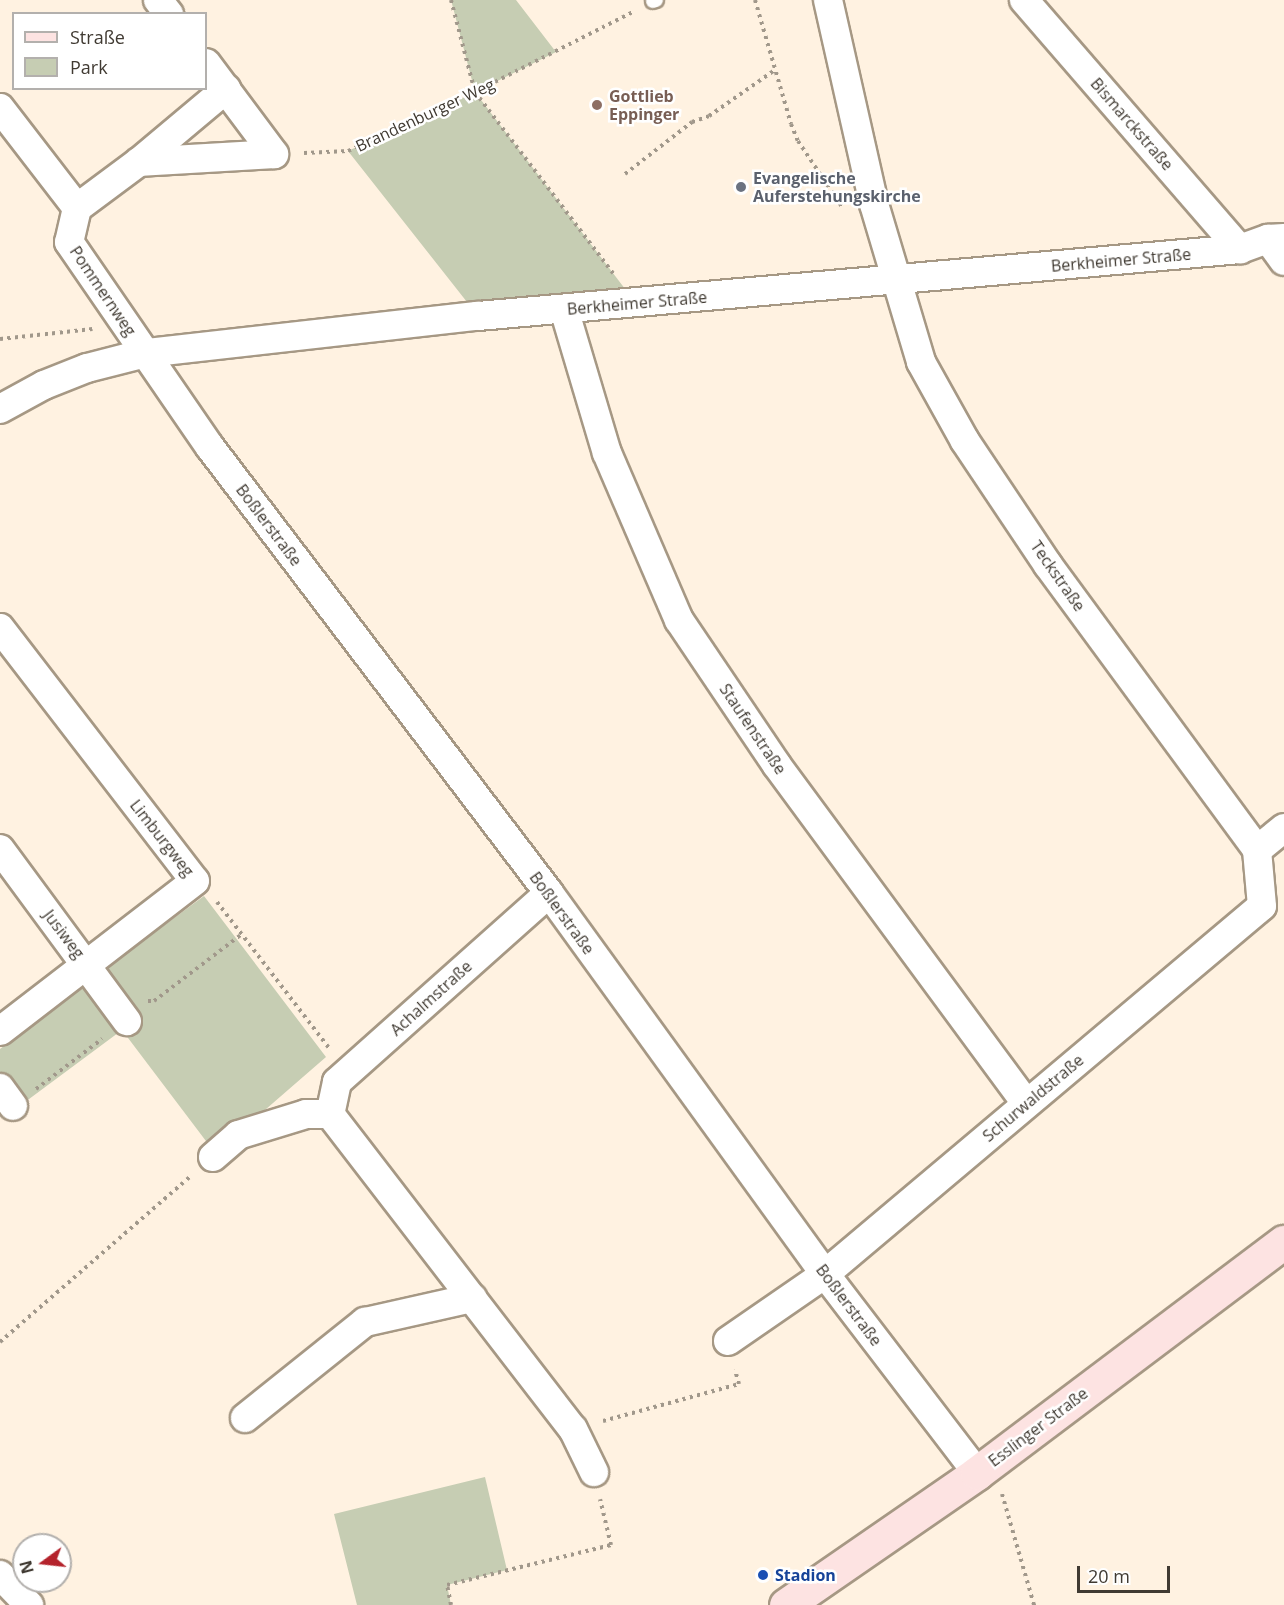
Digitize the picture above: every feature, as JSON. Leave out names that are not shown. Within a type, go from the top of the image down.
[{"type":"main road","name":"Esslinger Straße","points":[[786,1605],[977,1473],[1284,1242]]},
{"type":"street","points":[[158,0],[167,12]]},
{"type":"street","name":"Teckstraße","points":[[828,0],[877,214],[921,362],[965,441],[1048,565],[1257,850]]},
{"type":"street","name":"Bismarckstraße","points":[[1024,0],[1240,249]]},
{"type":"street","points":[[207,64],[274,154]]},
{"type":"street","points":[[0,108],[77,208],[139,162],[226,90]]},
{"type":"street","points":[[139,162],[274,154]]},
{"type":"street","name":"Pommernweg","points":[[77,208],[69,242],[146,354]]},
{"type":"street","name":"Berkheimer Straße","points":[[0,409],[44,385],[87,368],[146,354],[478,316],[1279,246]]},
{"type":"street","name":"Staufenstraße","points":[[564,309],[607,453],[679,620],[776,764],[1026,1103]]},
{"type":"street","name":"Boßlerstraße","points":[[146,354],[210,447],[549,893],[825,1274],[977,1473]]},
{"type":"street","name":"Limburgweg","points":[[0,628],[195,881],[0,1031]]},
{"type":"street","points":[[1257,850],[1284,828]]},
{"type":"street","name":"Jusiweg","points":[[0,849],[123,1015]]},
{"type":"street","name":"Schurwaldstraße","points":[[728,1341],[825,1274],[1262,906],[1257,850]]},
{"type":"street","name":"Achalmstraße","points":[[330,1114],[338,1082],[549,893]]},
{"type":"street","points":[[213,1157],[238,1135],[306,1114],[330,1114],[573,1429],[594,1472]]},
{"type":"street","points":[[245,1418],[365,1322],[472,1298]]},
{"type":"street","points":[[0,1575],[29,1605]]},
{"type":"path","points":[[451,0],[475,92],[635,302]]},
{"type":"path","points":[[755,0],[798,141],[849,217],[877,214]]},
{"type":"path","name":"Brandenburger Weg","points":[[274,154],[348,151],[475,92],[654,1]]},
{"type":"path","points":[[625,174],[692,122],[709,116],[775,70]]},
{"type":"path","points":[[0,339],[126,324]]},
{"type":"path","points":[[195,881],[210,893],[243,934],[348,1073]]},
{"type":"path","points":[[7,1097],[123,1015],[129,1001],[154,1001],[243,934]]},
{"type":"path","points":[[0,1342],[213,1157]]},
{"type":"path","points":[[573,1429],[739,1384],[728,1341]]},
{"type":"path","points":[[451,1605],[447,1585],[611,1545],[594,1472]]},
{"type":"path","points":[[977,1473],[1005,1496],[1034,1605]]},
{"type":"green space","points":[[451,0],[516,0],[556,52],[475,92]]},
{"type":"green space","points":[[475,92],[635,302],[478,316],[348,151]]},
{"type":"green space","points":[[204,896],[326,1057],[251,1122],[212,1149],[122,1030],[21,1105],[0,1077],[0,1049],[77,991],[106,979],[106,968]]},
{"type":"green space","points":[[485,1477],[507,1570],[447,1585],[451,1605],[357,1605],[334,1514]]},
{"type":"place","name":"Gottlieb Eppinger","points":[[597,105]]},
{"type":"place","name":"Evangelische Auferstehungskirche","points":[[741,187]]},
{"type":"place","name":"Stadion","points":[[763,1575]]}]
